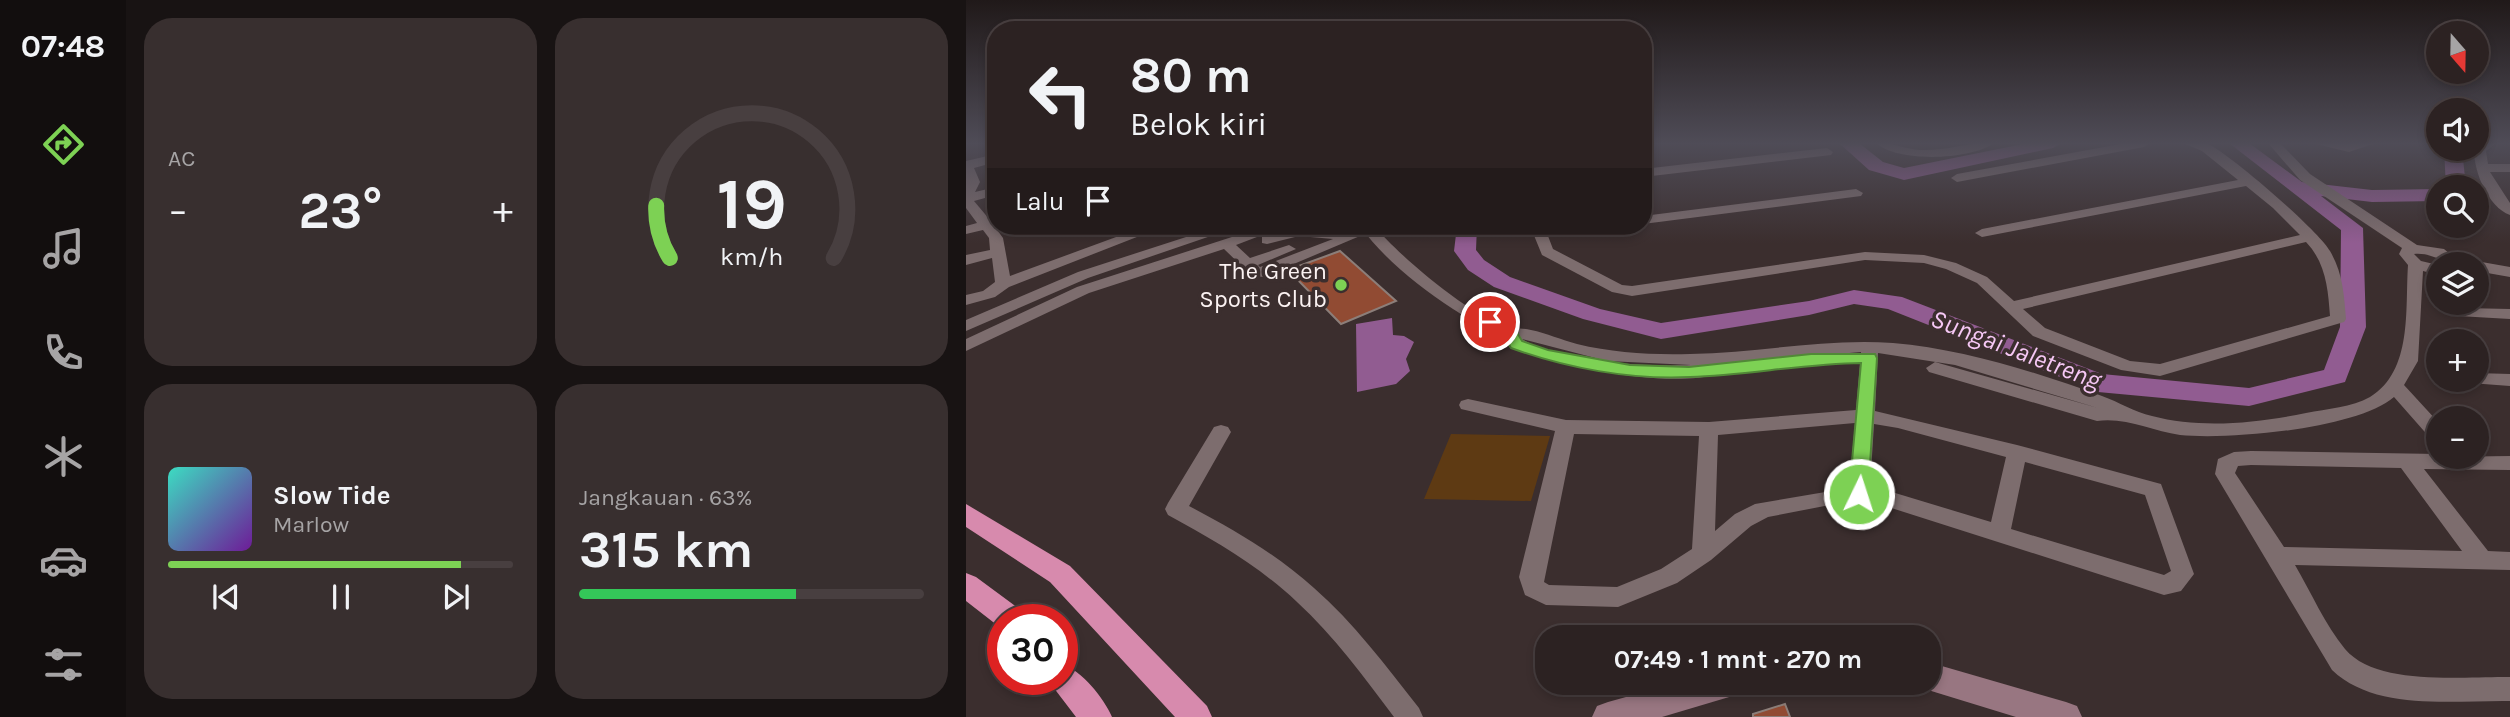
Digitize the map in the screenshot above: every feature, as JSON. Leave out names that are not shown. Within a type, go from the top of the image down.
[{"type":"highway","points":[[966,514],[1060,574],[1196,717]]},
{"type":"highway","points":[[966,585],[991,604]]},
{"type":"highway","points":[[1077,695],[1096,717]]},
{"type":"street","points":[[1958,178],[1966,176]]},
{"type":"street","points":[[1542,235],[1543,247],[1553,257],[1625,291],[1865,256],[1894,255],[1951,266],[1982,280],[2039,332],[2055,340],[2127,366],[2160,370],[2338,319],[2335,281],[2323,251],[2278,205],[2241,176]]},
{"type":"street","points":[[2305,176],[2426,263]]},
{"type":"street","points":[[2489,176],[2510,211]]},
{"type":"street","points":[[1982,233],[2247,181]]},
{"type":"street","points":[[966,199],[969,183]]},
{"type":"street","points":[[966,199],[987,193]]},
{"type":"street","points":[[1652,219],[1856,193]]},
{"type":"street","points":[[966,199],[987,221]]},
{"type":"street","points":[[966,230],[987,226]]},
{"type":"street","points":[[995,235],[1003,284]]},
{"type":"street","points":[[966,300],[989,294],[1003,284],[1134,235]]},
{"type":"street","points":[[966,326],[1083,275],[1205,235]]},
{"type":"street","points":[[1229,247],[1258,235]]},
{"type":"street","points":[[966,346],[1083,290],[1229,247],[1285,235]]},
{"type":"street","points":[[1229,247],[1247,264],[1327,235]]},
{"type":"street","points":[[1376,235],[1413,273],[1470,312],[1510,333],[1516,344],[1545,355],[1630,370],[1689,372],[1870,352],[1959,373],[2097,415],[2116,412],[2156,424],[2227,430],[2282,426],[2355,409],[2376,401],[2394,386],[2404,374],[2409,361],[2414,256]]},
{"type":"street","points":[[2013,306],[2311,237]]},
{"type":"street","points":[[966,260],[999,252]]},
{"type":"street","points":[[2414,256],[2426,253]]},
{"type":"street","points":[[2489,268],[2507,270]]},
{"type":"street","points":[[2489,314],[2510,314]]},
{"type":"street","points":[[1859,494],[1870,352]]},
{"type":"street","points":[[2489,379],[2510,380]]},
{"type":"street","points":[[2394,386],[2426,421]]},
{"type":"street","points":[[1468,405],[1566,427],[1709,429],[1864,416],[1898,421],[2154,490],[2183,574],[2174,584],[2164,586],[1882,498],[1859,494],[1811,498],[1763,510],[1743,520],[1703,554],[1669,576],[1618,597],[1546,595],[1533,588],[1531,577],[1566,427]]},
{"type":"street","points":[[1703,554],[1709,429]]},
{"type":"street","points":[[1221,432],[1177,509],[1239,546],[1305,593],[1352,641],[1410,717]]},
{"type":"street","points":[[1999,534],[2017,452]]},
{"type":"street","points":[[2426,461],[2234,459],[2225,464],[2225,474],[2278,556],[2335,656],[2361,677],[2386,684],[2510,689]]},
{"type":"street","points":[[2407,461],[2481,559]]},
{"type":"street","points":[[2489,462],[2510,463]]},
{"type":"street","points":[[2278,556],[2510,561]]},
{"type":"street","points":[[1941,680],[2066,717]]},
{"type":"street","points":[[1608,717],[1688,695]]},
{"type":"shaded area","points":[[1392,318],[1393,335],[1404,336],[1414,342],[1406,359],[1410,371],[1396,384],[1357,392],[1356,324]]},
{"type":"shaded area","points":[[1451,434],[1550,436],[1531,501],[1424,499]]},
{"type":"building","name":"The Green Sports Club","points":[[1340,251],[1396,301],[1341,324],[1288,270]]},
{"type":"building","points":[[1785,704],[1790,717],[1753,717],[1753,714]]},
{"type":"waterway","points":[[2282,176],[2296,187]]},
{"type":"waterway","name":"Sungai Jaletreng","points":[[1466,235],[1465,251],[1476,265],[1502,282],[1592,314],[1661,331],[1809,308],[1854,297],[1893,302],[2098,383],[2249,397],[2335,376],[2353,327],[2352,228],[2296,187]]},
{"type":"waterway","name":"Sungai Jaletreng","points":[[2296,187],[2372,196],[2426,195]]},
{"type":"place","name":"The Green Sports Club","points":[[1341,285]]},
{"type":"route","points":[[1490,322],[1510,333],[1516,344],[1545,355],[1630,370],[1689,372],[1748,368],[1811,359],[1869,358],[1859,494]]}]
